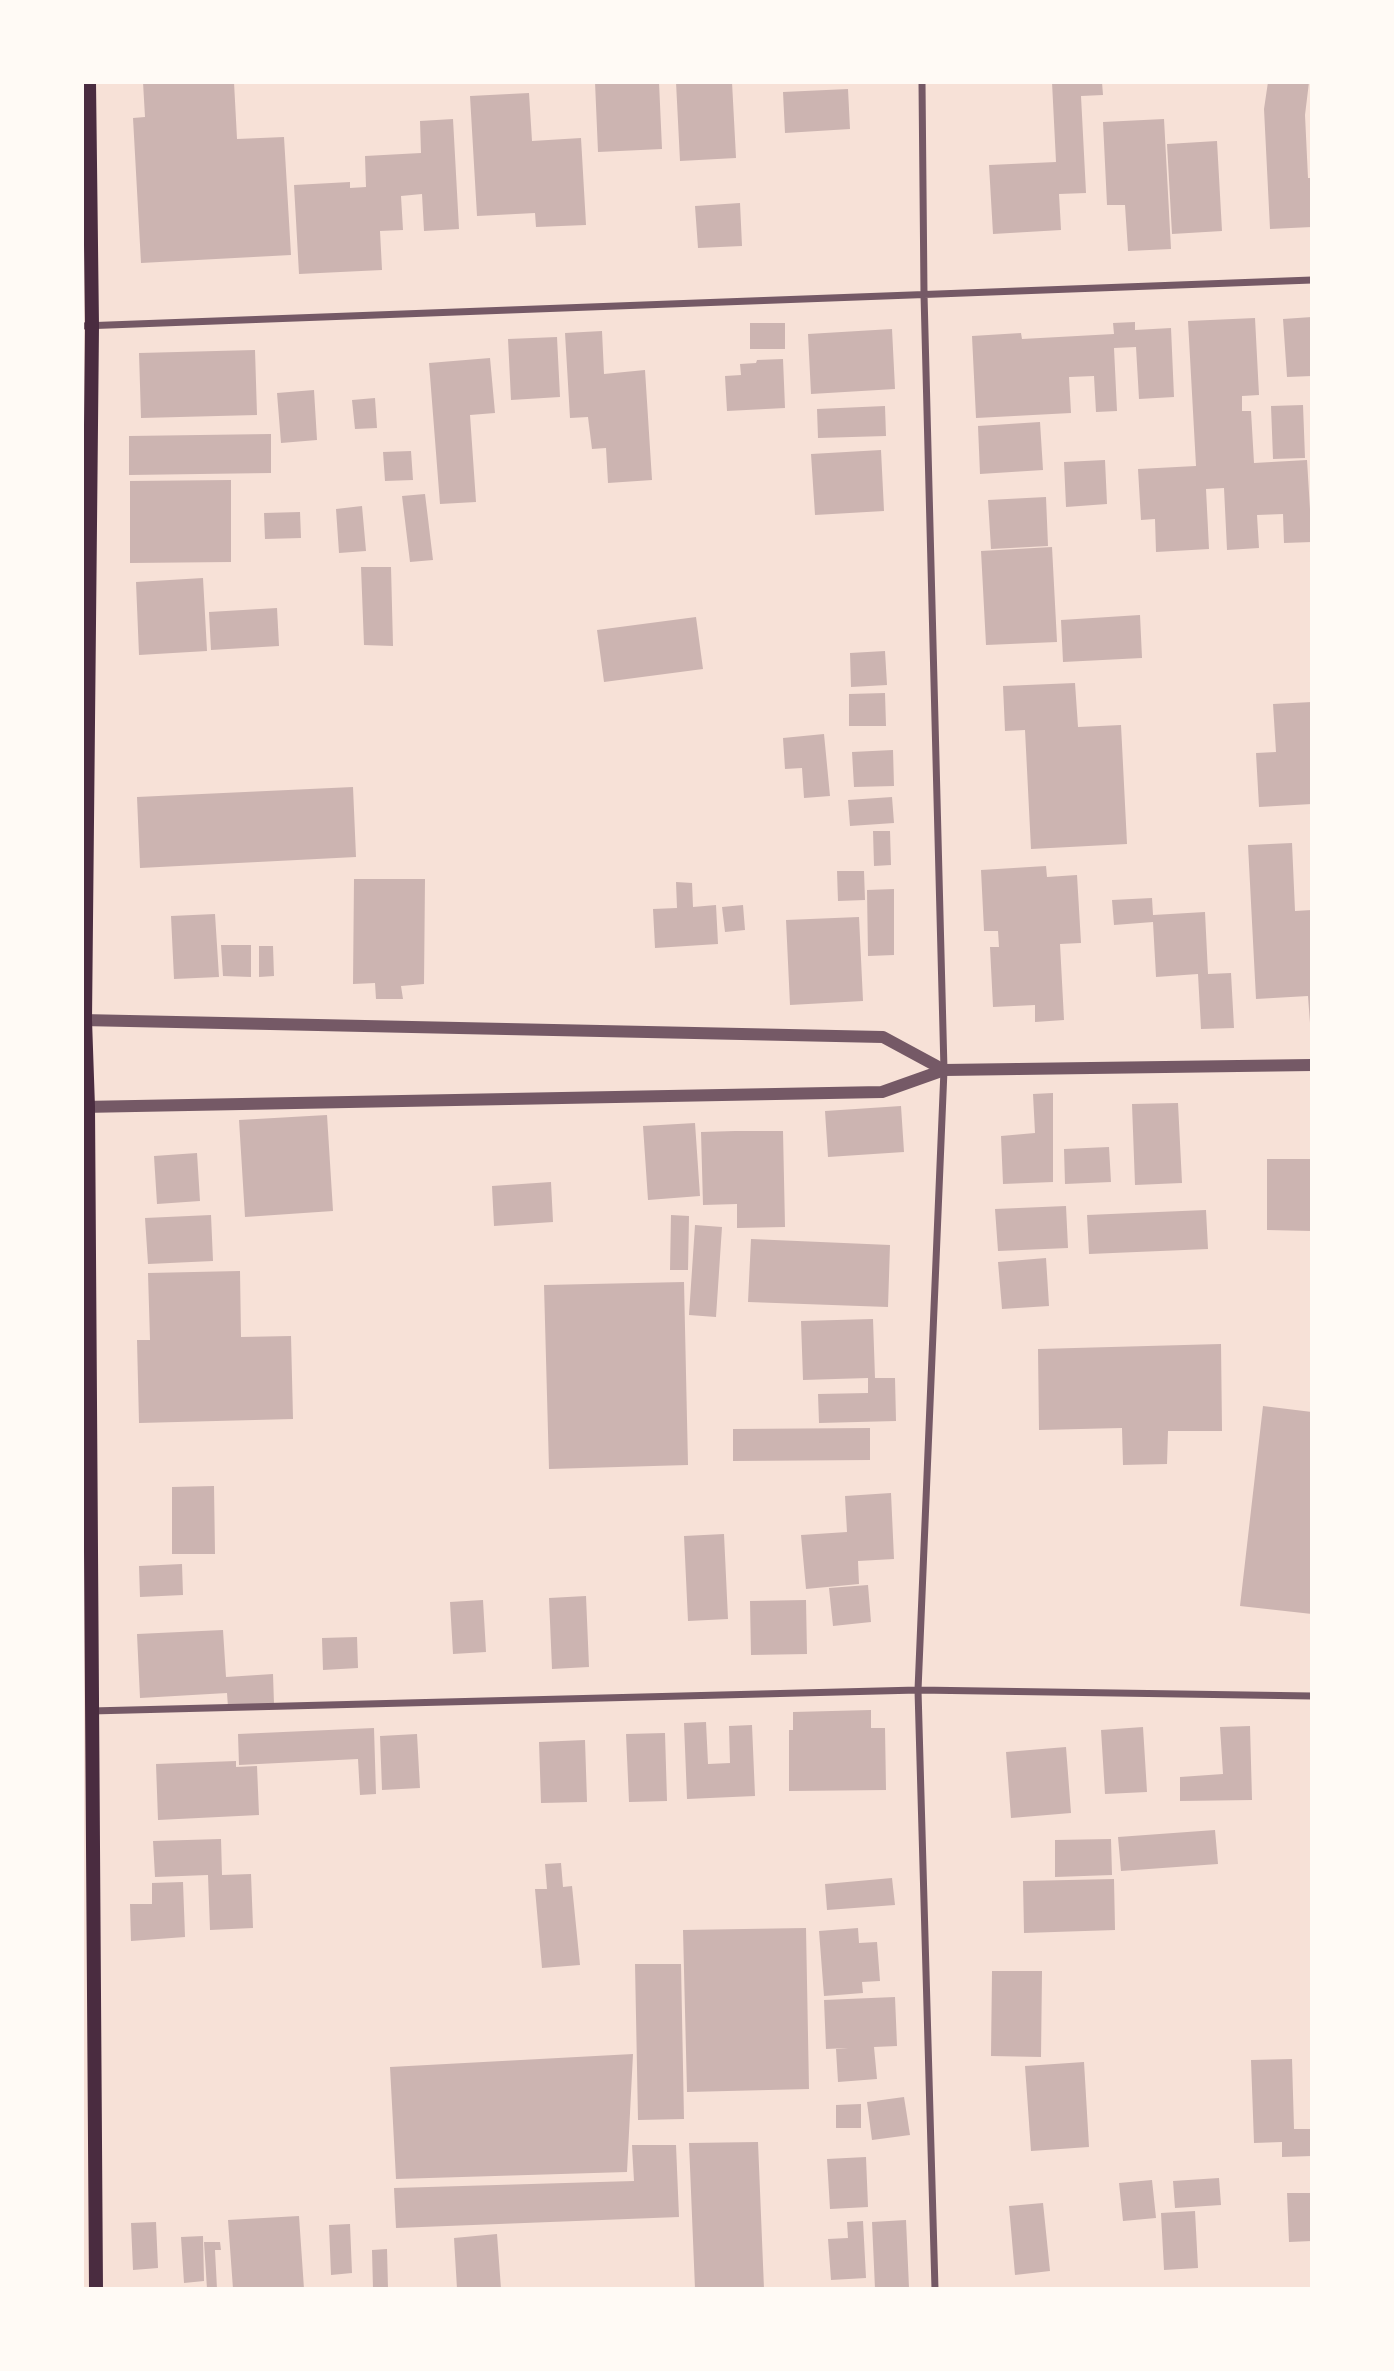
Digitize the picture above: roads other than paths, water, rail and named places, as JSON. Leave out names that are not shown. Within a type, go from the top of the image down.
[{"type":"main road","points":[[89,82],[84,1020],[96,2289]]},
{"type":"street","points":[[922,82],[924,294],[944,1070],[918,1690],[935,2289]]},
{"type":"street","points":[[87,326],[1312,279]]},
{"type":"street","points":[[84,1020],[883,1037],[944,1070]]},
{"type":"street","points":[[85,1107],[882,1092],[944,1070],[1312,1065]]},
{"type":"street","points":[[90,1711],[918,1690],[1312,1696]]}]
